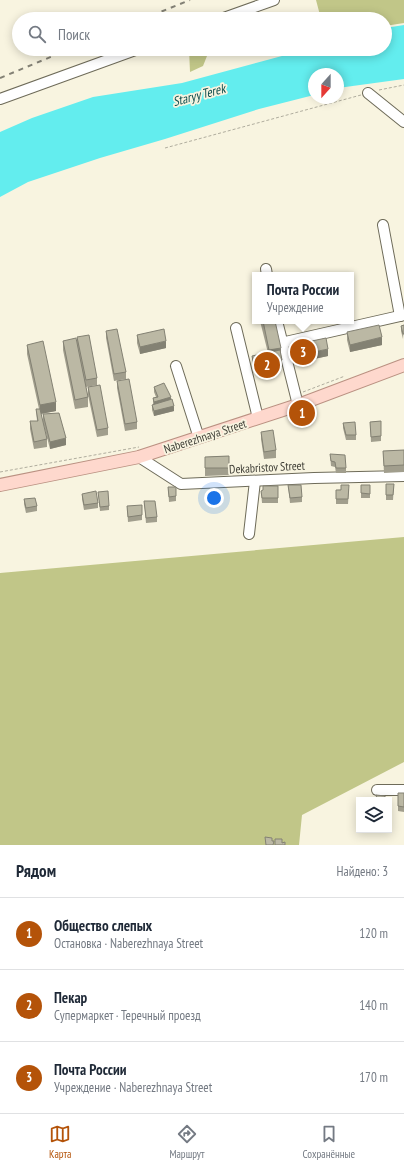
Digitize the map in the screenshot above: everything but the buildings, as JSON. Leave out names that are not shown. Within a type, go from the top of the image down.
[{"type":"main road","name":"Naberezhnaya Street","points":[[0,485],[139,457],[258,418],[296,400],[404,365]]},
{"type":"street","points":[[241,12],[274,0]]},
{"type":"street","points":[[0,100],[119,56]]},
{"type":"street","points":[[368,93],[404,122]]},
{"type":"street","points":[[281,343],[402,316],[383,225]]},
{"type":"street","points":[[278,324],[296,400]]},
{"type":"street","points":[[236,328],[258,418]]},
{"type":"street","points":[[176,366],[199,438]]},
{"type":"street","name":"Dekabristov Street","points":[[139,457],[180,484],[404,476]]},
{"type":"street","points":[[249,534],[255,481]]},
{"type":"street","points":[[377,790],[404,790]]},
{"type":"path","points":[[165,148],[368,93],[404,85]]},
{"type":"path","points":[[296,400],[346,376]]},
{"type":"path","points":[[0,472],[144,446]]},
{"type":"green space","points":[[316,0],[404,0],[404,23],[392,25],[392,12],[319,12]]},
{"type":"green space","points":[[189,56],[207,56],[203,66],[190,72]]},
{"type":"green space","points":[[404,537],[404,762],[302,815],[299,845],[0,845],[0,573]]},
{"type":"water","name":"Staryy Terek","points":[[404,25],[404,79],[344,87],[344,68],[308,68],[308,97],[259,109],[100,158],[28,182],[0,197],[0,132],[32,118],[93,97],[182,83],[282,56],[392,56],[392,27]]},
{"type":"railway","points":[[160,12],[190,0]]},
{"type":"railway","points":[[0,78],[53,56]]},
{"type":"place","name":"Почта России","points":[[303,352]]},
{"type":"place","name":"Пекар","points":[[267,365]]},
{"type":"place","name":"Общество слепых","points":[[302,413]]}]
